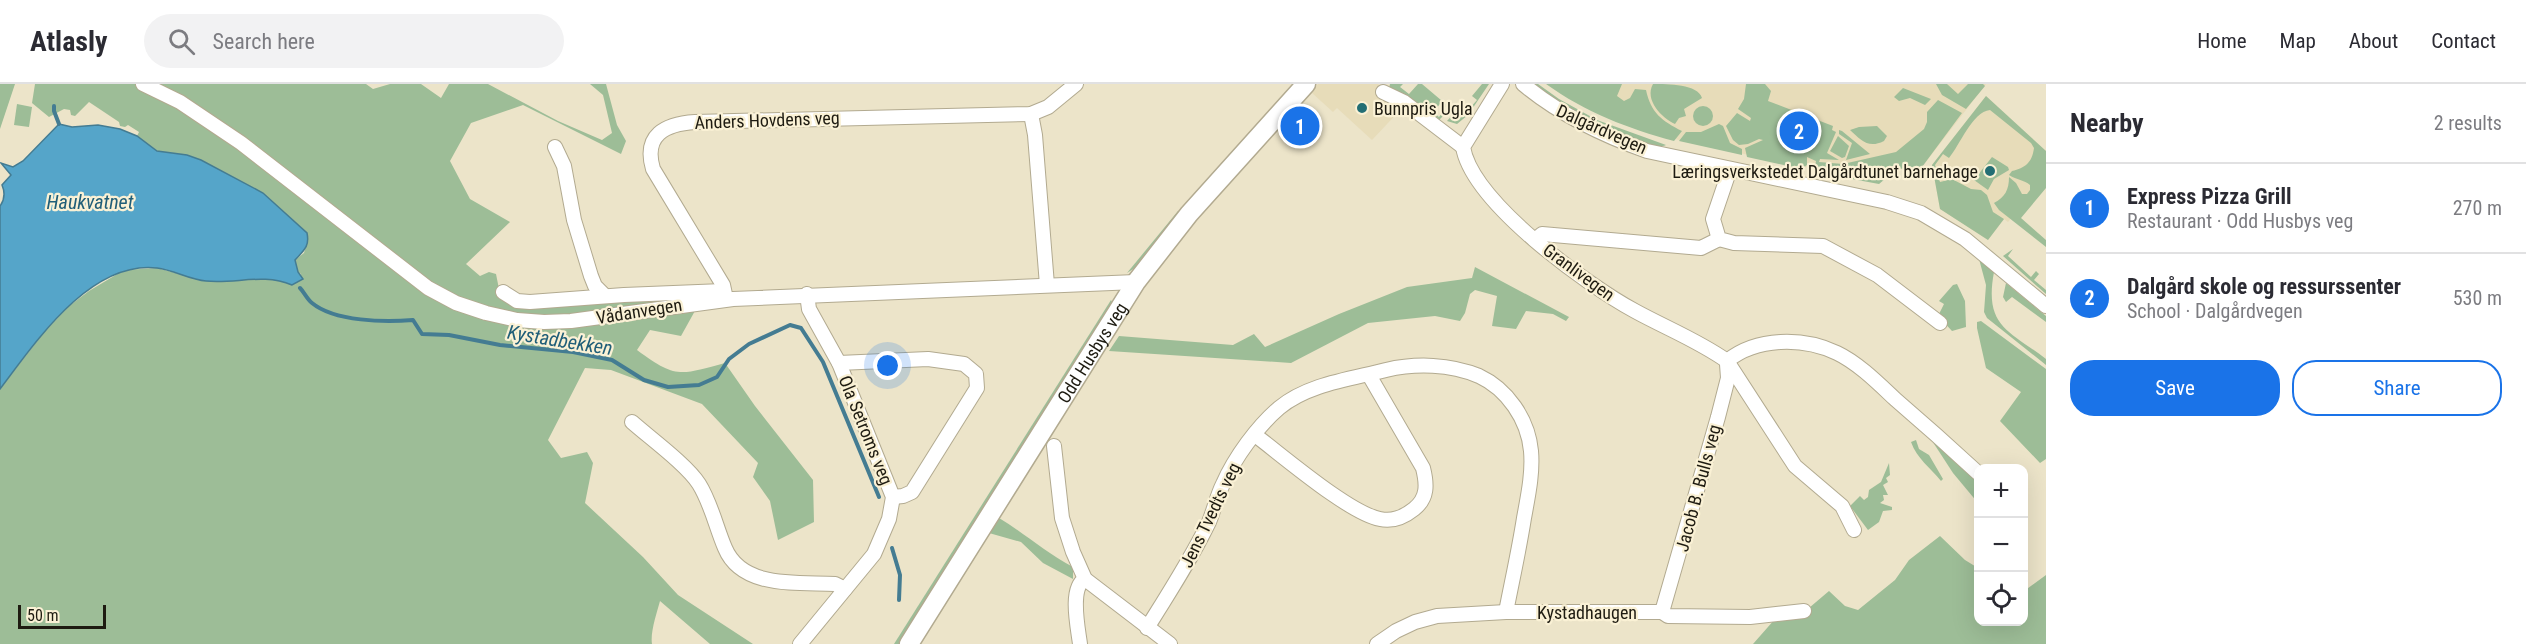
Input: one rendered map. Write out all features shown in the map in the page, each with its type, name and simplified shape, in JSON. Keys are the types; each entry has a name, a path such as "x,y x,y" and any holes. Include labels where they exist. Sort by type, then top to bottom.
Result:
{"street":[{"name":"Vådanvegen","path":"143,84 212,122 428,288 456,303 517,321 544,322 571,321 725,295"},
{"name":"Anders Hovdens veg","path":"725,295 723,285 653,169 650,146 659,134 669,127 695,122 1031,114 1048,107 1076,84"},
{"name":"Odd Husbys veg","path":"909,644 1136,282 1189,214 1306,84"},
{"path":"1383,92 1404,102 1463,147 1502,84"},
{"name":"Dalgårdvegen","path":"1523,84 1546,103 1578,122 1617,140 1658,153 1887,202 1921,213 1965,239 2046,306"},
{"path":"1031,114 1035,135 1047,285"},
{"name":"Vådanvegen","path":"555,147 564,166 574,220 591,276 595,286 605,296"},
{"name":"Granlivegen","path":"1463,147 1470,168 1484,189 1535,240 1569,268 1633,310 1711,349 1727,362 1796,466 1842,506 1854,530"},
{"path":"1719,239 1713,219 1730,169"},
{"path":"1535,240 1542,234 1701,248 1719,239 1734,243 1823,246 1877,275 1940,323"},
{"name":"Vådanvegen","path":"503,292 517,301 530,302 605,296 807,294 1136,282"},
{"name":"Ola Setroms veg","path":"800,644 874,554 889,519 893,497 839,363 809,309 807,294"},
{"path":"1727,362 1738,353 1778,342 1812,344 1838,354 1872,378 1974,469"},
{"name":"Ola Setroms veg","path":"839,363 928,360 964,364 976,374 977,388 912,492 893,497"},
{"name":"Jacob B. Bulls veg","path":"1662,612 1718,417 1728,378 1727,362"},
{"name":"Jens Tvedts veg","path":"1147,628 1182,572 1209,520 1223,482 1267,419 1309,390 1400,367 1463,369 1485,379 1511,399 1522,421 1531,450 1531,479 1506,612"},
{"path":"1255,435 1359,512 1380,519 1402,517 1420,505 1425,497 1426,479 1411,444 1369,375"},
{"path":"632,422 698,483 726,550 732,561 742,570 764,579 835,584 844,589"},
{"path":"1054,446 1062,518 1085,579 1170,644"},
{"path":"1080,644 1076,592 1080,582 1085,579"},
{"name":"Kystadhaugen","path":"1377,644 1415,622 1437,616 1506,612 1662,612 1668,616 1750,617 1804,611"}],"shaded area":[{"path":"1318,84 1378,84 1403,107 1372,140 1337,108 1333,112 1311,92"},
{"path":"1551,84 1986,84 1922,167 1897,169 1879,183 1670,138"},
{"name":"Læringsverkstedet Dalgårdtunet barnehage","path":"1986,96 2046,151 2046,177 2008,222 2004,219 1988,240 1940,209 1932,165"}],"green space":[{"path":"0,84 15,84 0,129"},
{"path":"35,84 366,84 373,89 390,84 421,84 441,98 449,84 488,84 558,121 602,140 612,133 603,95 590,84 606,84 617,125 626,141 621,154 523,105 471,123 450,161 470,199 510,222 466,264 480,276 489,272 496,274 499,289 522,306 699,295 696,309 681,336 650,330 637,350 661,366 679,372 725,363 755,406 813,480 814,522 778,540 770,501 753,477 758,463 702,404 611,370 585,368 548,440 561,458 587,452 593,463 585,503 643,557 678,595 753,644 710,644 660,601 653,628 652,644 0,644 0,389 45,331 69,306 124,270 157,268 206,281 251,278 279,280 292,285 301,274 298,272 295,260 304,253 308,239 303,229 263,193 201,160 187,155 157,151 137,136 139,132 128,125 120,126 119,122 89,102 75,116 71,115 70,110 64,109 49,117 32,103"},
{"path":"1390,84 1403,84 1400,87 1409,94 1418,84 1422,84 1449,109 1440,104 1433,112 1439,117 1444,111 1446,113 1439,120 1389,88"},
{"path":"1482,84 1489,84 1468,115 1457,124 1447,121 1455,112 1463,116 1477,100 1472,96"},
{"path":"1529,84 1538,84 1559,99 1597,120 1666,145 1654,146 1618,135"},
{"path":"1546,84 1622,84 1617,96 1624,101 1630,98 1635,89 1646,90 1651,105 1658,115 1682,131 1674,141 1640,131 1576,103"},
{"path":"1653,84 1689,87 1699,93 1702,98 1684,109 1686,116 1679,118 1675,124 1656,108 1651,96"},
{"path":"1746,84 1765,84 1771,91 1768,101 1833,126 1832,130 1836,132 1827,153 1839,160 1820,159 1819,162 1843,164 1896,152 1924,129 1927,112 1938,100 1962,113 1922,167 1897,169 1879,184 1814,172 1816,161 1807,157 1807,165 1802,169 1747,157 1745,148 1763,140 1739,145 1733,140 1726,126 1737,113 1750,121 1751,118 1738,109 1744,99"},
{"path":"1936,84 1947,84 1958,94 1968,84 1985,86 1966,109 1942,95"},
{"path":"1903,88 1931,99 1925,105 1910,98 1899,101 1894,97"},
{"path":"1986,96 2046,151 2046,188 2021,218 2046,240 2046,247 1999,210 1994,203 2006,193 2009,177 2016,183 2022,194 2027,194 2030,190 2028,183 2009,175 2012,171 2027,164 2032,158 2034,148 2031,143 1990,110 1984,112 1972,123 1949,158 1943,154 1935,165 1940,182 1952,179 1971,189 1981,190 1987,195 1993,212 2004,219 1988,240 1940,209 1932,165"},
{"path":"17,104 32,107 29,127 14,125"},
{"path":"1703,106 1710,109 1713,116 1710,123 1703,126 1696,123 1693,116 1696,109"},
{"path":"1719,124 1723,126 1730,143 1742,149 1742,155 1679,141 1686,132 1701,132"},
{"path":"1877,126 1887,136 1884,141 1873,144 1865,142 1850,130 1859,127"},
{"path":"1839,130 1870,154 1846,160 1852,143 1839,134"},
{"path":"1838,136 1849,146 1845,157 1842,158 1830,151"},
{"path":"1992,157 2009,170 1994,179 1988,190 1974,180"},
{"path":"1178,211 1178,215 1138,266 1127,273"},
{"path":"2013,249 2008,256 2031,277 2036,271 2039,274 2034,280 2046,290 2046,294 2003,256"},
{"path":"1979,259 1994,272 1992,290 1996,316 2010,333 2046,359 2046,365 1987,318 1984,312 1986,285"},
{"path":"1475,267 1569,317 1566,321 1553,314 1526,311 1516,329 1492,326 1497,296 1475,290 1470,294 1465,313 1460,321 1435,316 1368,323 1291,363 1109,351 1119,336 1233,345 1254,334 1265,347 1407,287 1472,278"},
{"path":"2006,283 2046,316 2046,322 2012,297 2006,302 2003,297"},
{"path":"1957,284 1965,301 1966,327 1952,331 1938,316 1944,304 1939,301 1953,285"},
{"path":"1111,300 1113,304 901,644 894,644"},
{"path":"1981,321 2046,369 2046,459 2040,463 2000,421 2021,392 1986,368 1977,328 1977,322"},
{"path":"1927,433 1974,474 1974,498 1953,473"},
{"path":"1916,440 1919,449 1929,455 1943,479 1941,481 1917,453 1911,442"},
{"path":"1889,463 1890,475 1886,478 1888,482 1883,485 1888,495 1883,495 1884,500 1880,503 1892,507 1892,510 1883,511 1879,522 1868,530 1850,506 1860,496 1864,500 1868,497 1869,490 1881,482"},
{"path":"999,518 1073,567 1073,579 1043,563 1021,542 989,533"},
{"path":"1940,536 1974,566 1974,626 2028,626 2028,588 2046,575 2046,644 1753,644 1775,619 1796,619 1829,591 1845,606 1858,610 1895,580 1909,560"}],"water":[{"name":"Haukvatnet","path":"59,124 72,127 98,125 120,129 137,136 157,151 187,155 201,160 263,193 307,233 307,245 295,260 298,272 303,279 292,285 260,279 217,282 194,279 157,268 132,269 109,277 66,308 47,328 0,389 0,206 4,196 2,185 11,175 1,163 13,167 23,161"}],"waterway":[{"path":"54,106 59,124"},
{"name":"Kystadbekken","path":"300,288 312,303 334,314 375,321 413,320 422,334 449,335 500,345 573,352 612,360 644,380 668,387 699,385 717,377 729,359 749,344 790,325 801,328 823,362 879,497"},
{"name":"Kystadbekken","path":"892,548 900,575 899,600"}],"place":[{"name":"Bunnpris Ugla","path":"1362,108"},
{"name":"Express Pizza Grill","path":"1300,126"},
{"name":"Dalgård skole og ressurssenter","path":"1799,131"},
{"name":"Læringsverkstedet Dalgårdtunet barnehage","path":"1990,171"}]}
